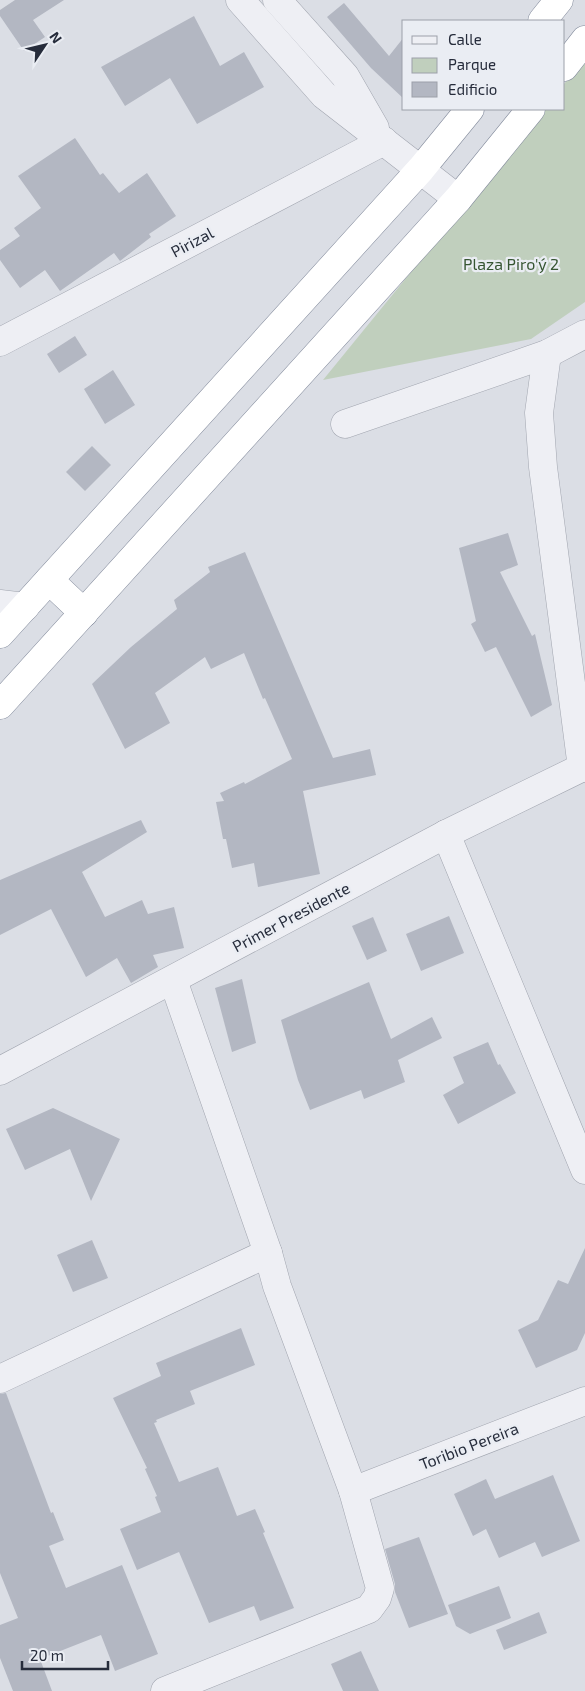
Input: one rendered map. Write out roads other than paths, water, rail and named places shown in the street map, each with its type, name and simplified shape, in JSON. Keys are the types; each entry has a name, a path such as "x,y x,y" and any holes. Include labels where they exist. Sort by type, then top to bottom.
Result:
{"highway":[{"path":"543,20 559,0"},
{"path":"565,66 585,40"},
{"path":"0,634 12,605 49,580 421,169 469,110"},
{"path":"0,705 458,199 529,110"},
{"path":"49,580 84,613"}],"street":[{"path":"240,0 324,95 458,199"},
{"path":"277,0 345,76 382,139"},
{"name":"Pirizal","path":"0,342 382,139"},
{"path":"345,424 547,354 585,334"},
{"path":"547,354 539,413 543,467 584,767"},
{"name":"Primer Presidente","path":"0,1071 446,834 584,767"},
{"path":"446,834 585,1170"},
{"path":"165,1691 368,1609 377,1598 380,1588 352,1491 277,1286 268,1253 172,980"},
{"path":"0,1379 268,1253"},
{"name":"Toribio Pereira","path":"352,1491 585,1402"}],"park label":[{"name":"Plaza Piro'ý 2","path":"511,264"}]}
